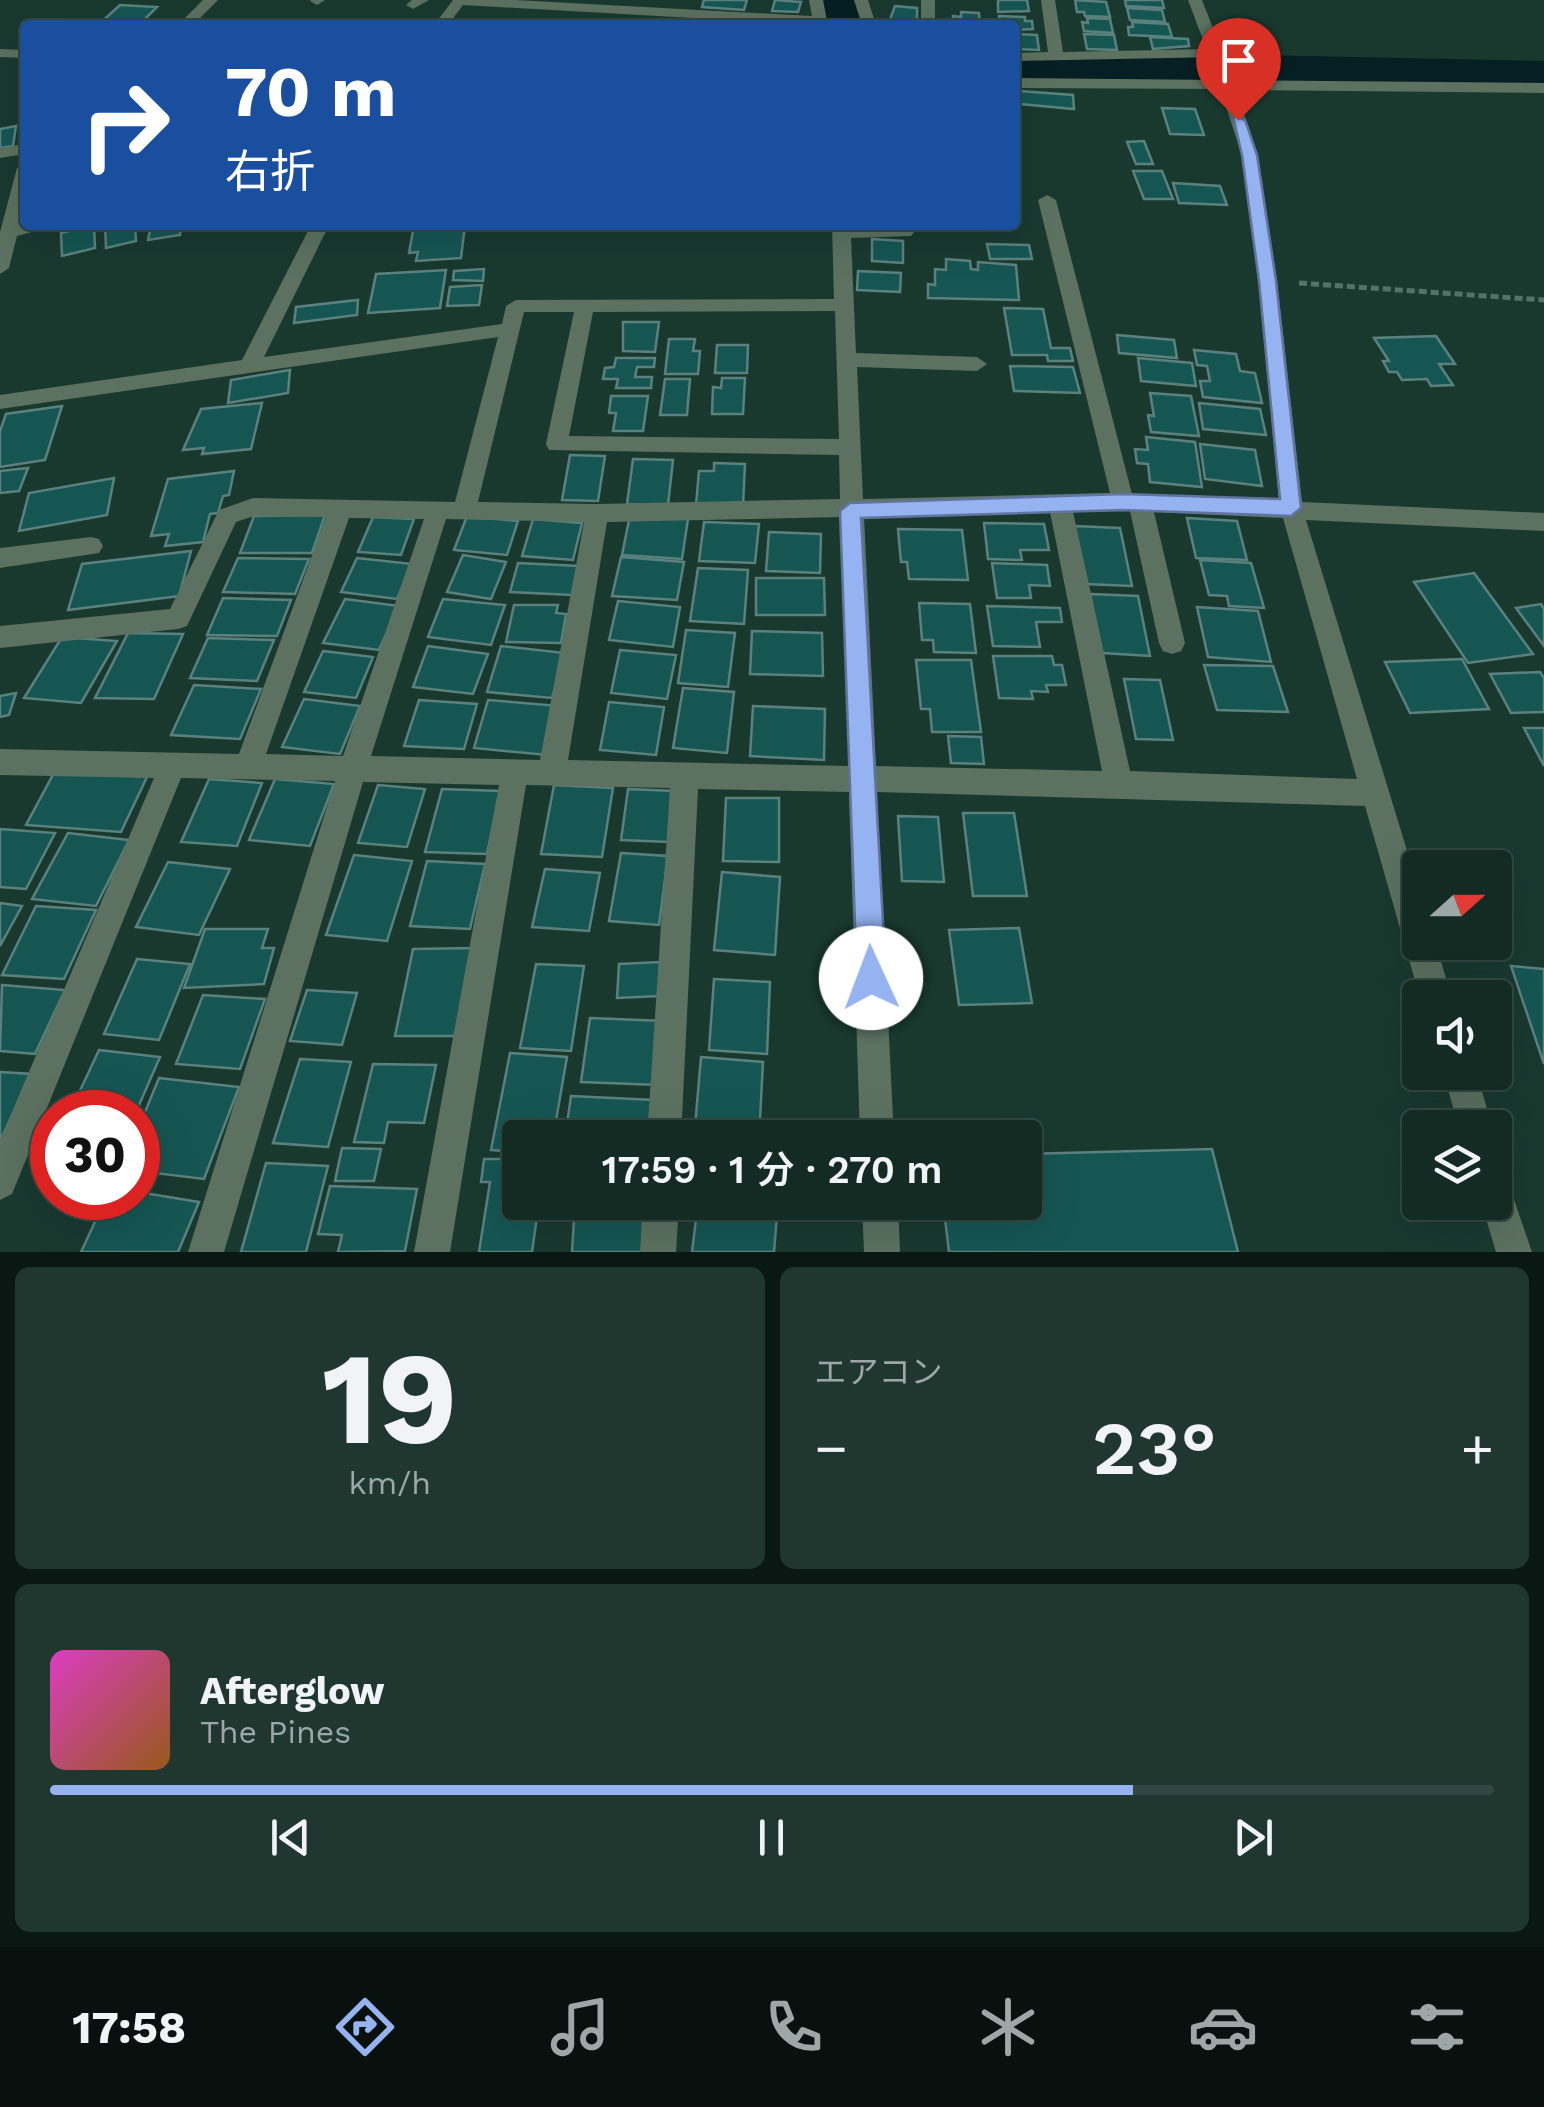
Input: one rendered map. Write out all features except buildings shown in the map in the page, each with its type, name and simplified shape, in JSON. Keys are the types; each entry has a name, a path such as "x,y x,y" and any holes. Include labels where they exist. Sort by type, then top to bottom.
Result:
{"street":[{"path":"190,20 211,0"},
{"path":"459,0 676,6 810,20"},
{"path":"1048,0 1056,57"},
{"path":"1195,0 1209,37 1230,72 1250,155 1268,281 1291,508 1431,980"},
{"path":"1020,57 1544,88"},
{"path":"1020,83 1230,72"},
{"path":"0,268 20,185"},
{"path":"1046,200 1172,643"},
{"path":"250,365 318,230"},
{"path":"841,230 877,1120"},
{"path":"862,230 905,232"},
{"path":"206,1252 353,768 451,510 516,306 842,305"},
{"path":"585,306 557,444 848,447"},
{"path":"0,402 510,329"},
{"path":"844,360 977,364"},
{"path":"0,638 178,619 227,516 253,507 596,513 850,511 1132,502 1544,522"},
{"path":"1060,504 1119,784"},
{"path":"248,766 341,508"},
{"path":"552,772 596,513"},
{"path":"0,558 91,546"},
{"path":"0,762 864,778 1374,793"},
{"path":"0,1182 173,765"},
{"path":"432,1252 515,772"},
{"path":"665,1120 685,775"},
{"path":"658,1252 659,1220"},
{"path":"881,1220 882,1252"},
{"path":"1504,1220 1514,1252"}],"path":[{"path":"1268,281 1544,300"}],"waterway":[{"path":"842,0 847,20"},
{"path":"1020,71 1217,68 1544,75"}],"route":[{"path":"871,978 850,511 1123,502 1291,508 1268,281 1250,155 1238,120"}]}
